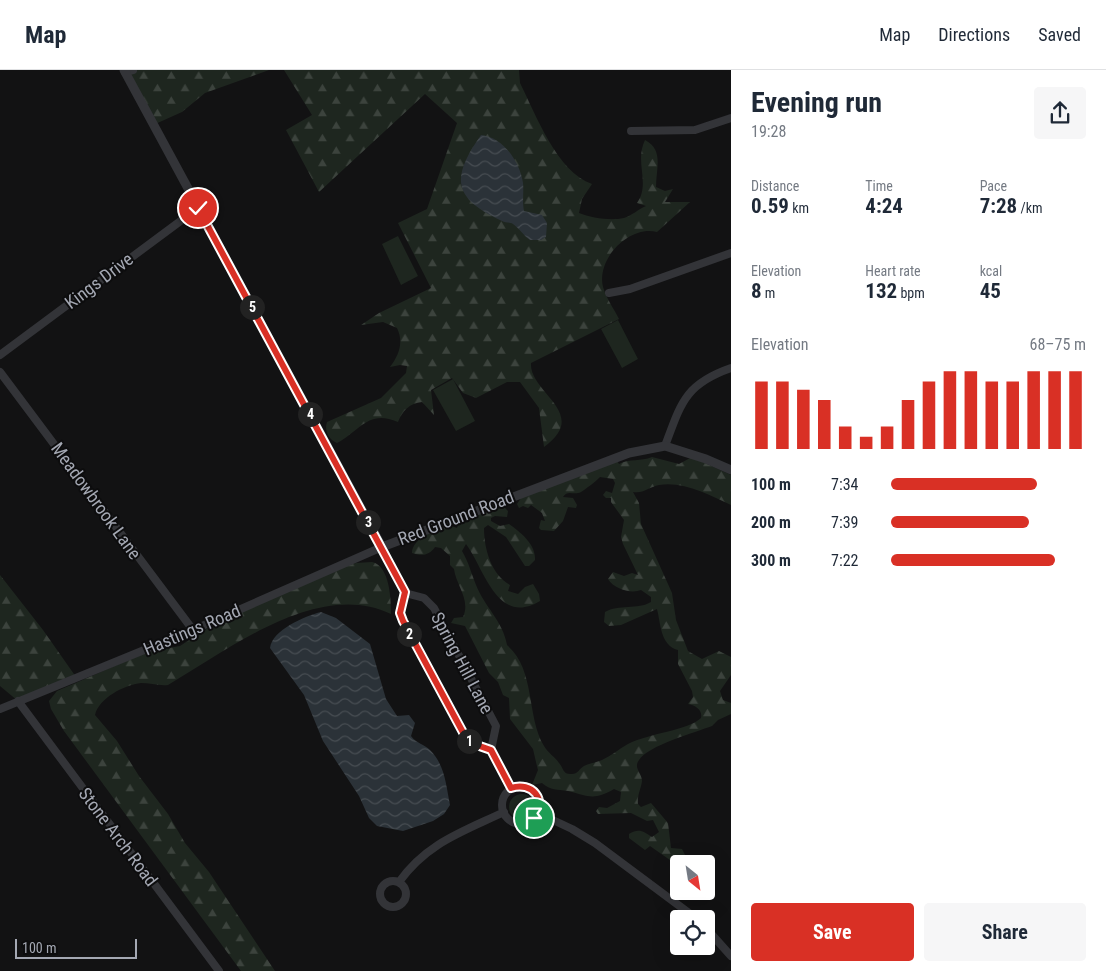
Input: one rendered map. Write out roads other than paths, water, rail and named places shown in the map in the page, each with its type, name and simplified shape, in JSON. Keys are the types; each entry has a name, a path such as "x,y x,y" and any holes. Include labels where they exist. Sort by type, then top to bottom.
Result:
{"street":[{"name":"Red Ground Road","path":"128,71 198,208 382,547 606,460 629,453 664,446 706,459 731,470"},
{"path":"630,131 694,130 731,118"},
{"name":"Kings Drive","path":"0,355 198,208"},
{"path":"609,293 630,289 731,253"},
{"path":"664,446 687,396 702,380 731,368"},
{"name":"Meadowbrook Lane","path":"0,372 192,630"},
{"path":"382,547 405,592"},
{"name":"Hastings Road","path":"0,709 192,630 382,547"},
{"name":"Spring Hill Lane","path":"405,592 424,598 434,608 496,726 491,750 471,743 452,715 403,621 400,613 405,592"},
{"name":"Stone Arch Road","path":"18,701 219,971"},
{"path":"491,750 511,788"},
{"path":"523,786 534,791 540,802 538,813 534,818 524,823 512,821 504,812 503,802 511,788 523,786"},
{"path":"399,882 421,856 433,847 504,812"},
{"path":"538,813 572,829 595,843 686,910"},
{"path":"715,938 731,956"}],"water":[{"path":"481,135 496,140 514,159 523,183 524,211 542,215 547,223 546,237 541,240 530,240 513,224 503,222 486,212 473,204 465,195 461,175 471,150"},
{"path":"321,612 336,618 370,644 386,699 397,716 409,715 415,723 411,736 430,750 439,762 450,805 444,814 433,821 403,831 377,826 369,818 359,796 323,741 304,695 270,648 272,641 277,635 290,625 298,620"}]}
